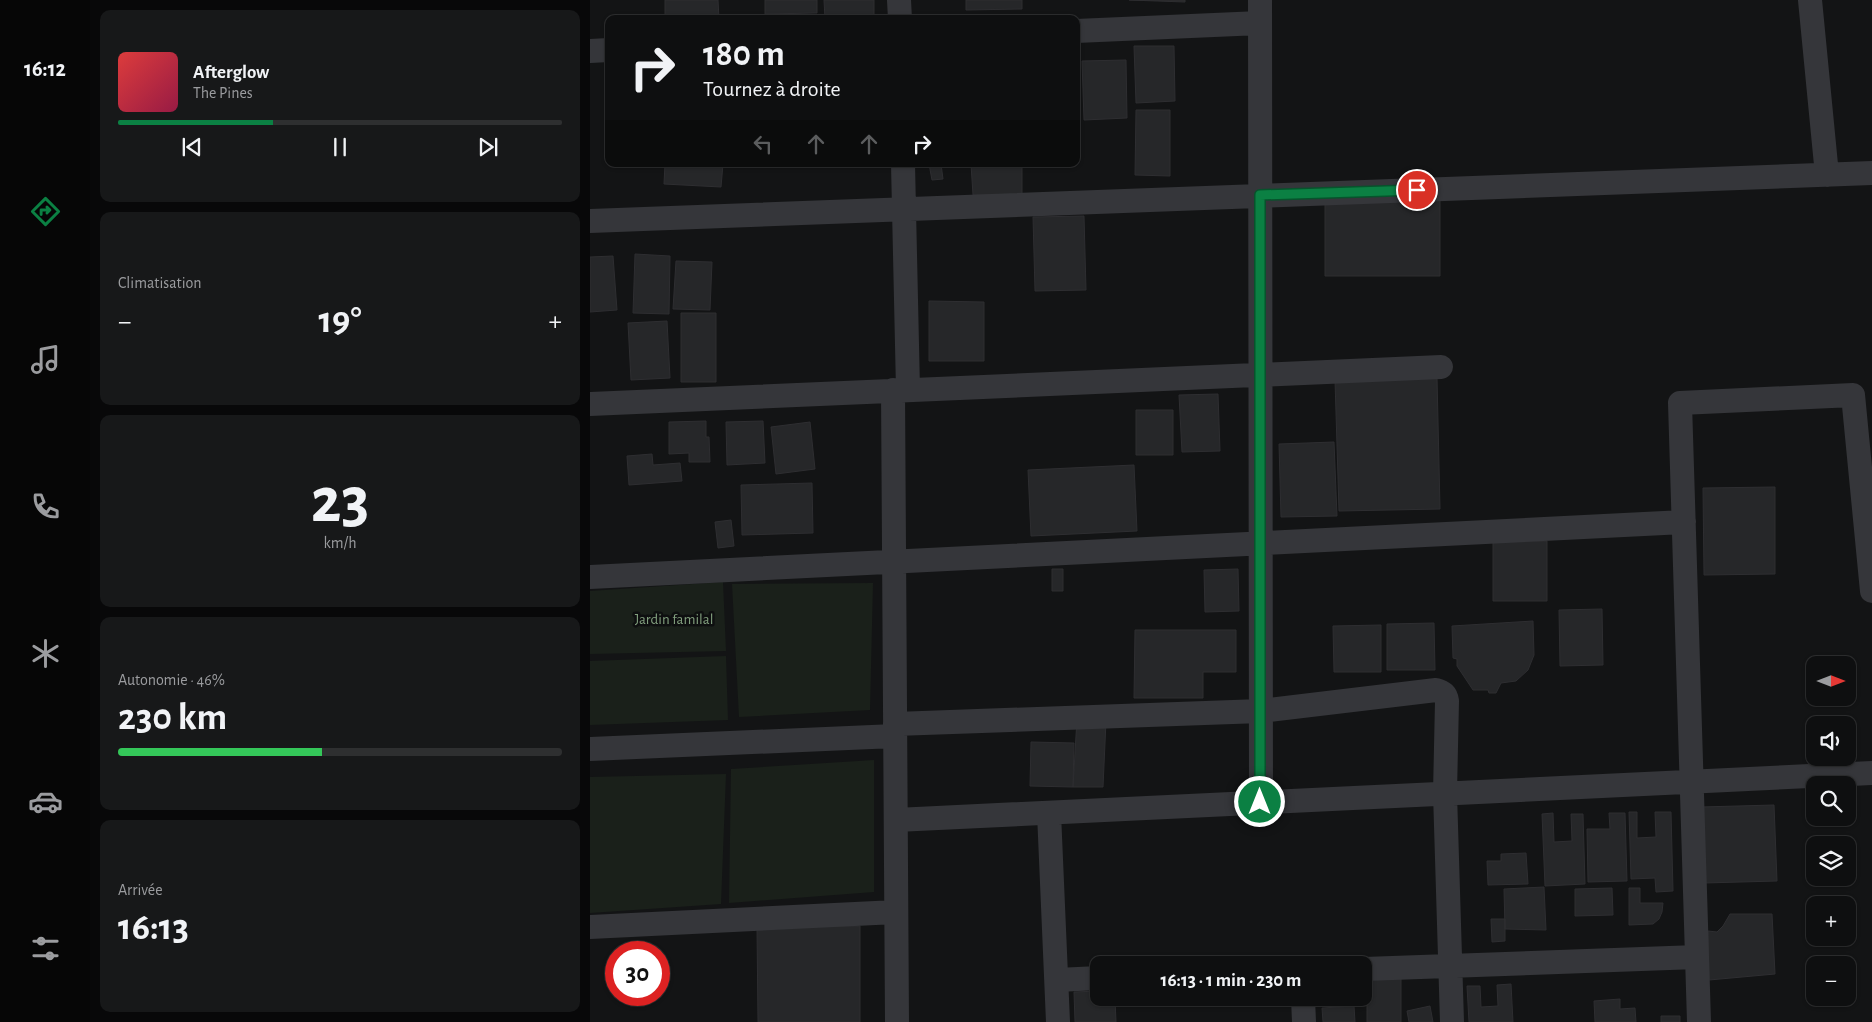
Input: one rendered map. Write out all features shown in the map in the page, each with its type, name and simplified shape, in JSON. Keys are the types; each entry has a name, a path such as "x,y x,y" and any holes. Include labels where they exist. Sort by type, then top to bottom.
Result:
{"street":[{"path":"899,0 900,15"},
{"path":"1810,0 1827,175"},
{"path":"1080,31 1260,12 1260,802"},
{"path":"590,51 605,50"},
{"path":"897,1022 894,561 900,390 904,209 903,167"},
{"path":"590,221 1872,173"},
{"path":"590,404 1441,367"},
{"path":"1699,1022 1680,403 1853,395 1872,591"},
{"path":"590,576 1684,522"},
{"path":"590,749 895,730 1260,712 1436,690 1442,692 1446,696 1447,701 1445,793 1452,1022"},
{"path":"896,820 1872,773"},
{"path":"1049,813 1058,1022"},
{"path":"590,927 896,912"},
{"path":"1372,969 1697,957"},
{"path":"1056,980 1090,978"},
{"path":"1303,1006 1304,1022"}],"green space":[{"name":"Jardin familal","path":"723,582 726,651 590,654 590,591"},
{"path":"873,583 870,710 739,717 732,584"},
{"path":"726,656 728,720 590,725 590,661"},
{"path":"874,760 874,892 729,903 731,769"},
{"path":"726,774 721,904 590,913 590,777"}],"building":[{"path":"665,0 718,0 719,15 665,15"},
{"path":"765,0 817,0 817,13 765,14"},
{"path":"824,0 874,0 874,15 825,15"},
{"path":"966,0 1022,0 1022,9 966,10"},
{"path":"1129,0 1185,0 1185,2"},
{"path":"1134,46 1174,46 1175,101 1136,103"},
{"path":"1126,60 1127,118 1084,120 1082,61"},
{"path":"1136,110 1170,110 1170,176 1135,175"},
{"path":"665,167 723,167 721,187 664,184"},
{"path":"930,167 941,167 943,179 932,180"},
{"path":"971,167 1022,167 1022,194 973,195"},
{"path":"1325,199 1440,199 1440,276 1325,276"},
{"path":"1084,216 1086,290 1035,291 1033,217"},
{"path":"635,254 670,256 669,314 633,313"},
{"path":"613,256 617,310 590,312 590,257"},
{"path":"676,261 712,262 710,310 673,309"},
{"path":"929,301 984,302 984,361 929,361"},
{"path":"681,313 716,313 716,382 681,382"},
{"path":"667,321 670,378 631,380 628,323"},
{"path":"1437,378 1440,509 1339,511 1335,380"},
{"path":"1218,394 1220,451 1182,452 1179,395"},
{"path":"1136,410 1173,410 1173,455 1136,455"},
{"path":"706,421 706,437 709,437 710,462 689,462 689,453 669,454 669,422"},
{"path":"763,421 765,463 727,465 726,422"},
{"path":"810,422 815,469 776,474 771,427"},
{"path":"1334,442 1337,516 1281,517 1279,444"},
{"path":"652,454 653,465 680,463 682,481 629,485 627,456"},
{"path":"1134,465 1137,531 1031,536 1028,470"},
{"path":"812,483 813,533 742,535 741,485"},
{"path":"1775,487 1775,574 1704,575 1703,488"},
{"path":"731,520 734,546 718,548 715,522"},
{"path":"1493,541 1547,541 1547,601 1493,601"},
{"path":"1052,569 1063,569 1063,591 1052,591"},
{"path":"1238,569 1239,611 1205,612 1204,570"},
{"path":"1602,609 1603,665 1560,666 1559,610"},
{"path":"1533,621 1534,655 1528,670 1516,681 1501,683 1496,693 1489,693 1488,690 1473,690 1457,666 1457,659 1453,658 1452,626"},
{"path":"1434,623 1435,670 1387,670 1387,624"},
{"path":"1381,625 1381,672 1334,672 1333,626"},
{"path":"1135,630 1236,630 1236,672 1203,672 1203,698 1134,698"},
{"path":"1077,719 1106,721 1103,787 1073,787"},
{"path":"1031,742 1074,743 1073,787 1030,786"},
{"path":"1774,805 1777,881 1704,883 1701,807"},
{"path":"1629,812 1637,812 1637,838 1656,837 1655,812 1671,812 1673,891 1656,892 1655,878 1631,879"},
{"path":"1553,813 1554,842 1572,841 1571,814 1583,814 1585,884 1545,886 1542,814"},
{"path":"1609,813 1625,813 1627,881 1588,882 1587,829 1610,829"},
{"path":"1526,853 1528,884 1488,885 1487,861 1501,861 1501,854"},
{"path":"1544,887 1546,930 1505,929 1504,889"},
{"path":"1612,888 1613,915 1575,916 1575,889"},
{"path":"1629,888 1640,888 1640,903 1663,903 1659,919 1653,924 1629,925"},
{"path":"1730,914 1772,914 1775,974 1709,980 1708,931 1717,932"},
{"path":"1491,919 1505,919 1505,941 1492,942"},
{"path":"860,926 860,1022 758,1022 757,927"},
{"path":"1372,977 1401,977 1401,1022 1367,1022 1367,1006 1372,1006"},
{"path":"1511,984 1513,1022 1469,1022 1467,986 1480,986 1481,1007 1498,1006 1497,985"},
{"path":"1090,991 1090,1006 1115,1006 1116,1022 1075,1022 1074,992"},
{"path":"1620,999 1620,1009 1635,1008 1636,1022 1595,1022 1594,1001"},
{"path":"1354,1006 1355,1022 1323,1022 1322,1008"},
{"path":"1430,1006 1433,1022 1409,1022 1407,1011"},
{"path":"1661,1016 1680,1016 1680,1022 1661,1022"}],"route":[{"path":"1260,802 1260,195 1417,190"}]}
